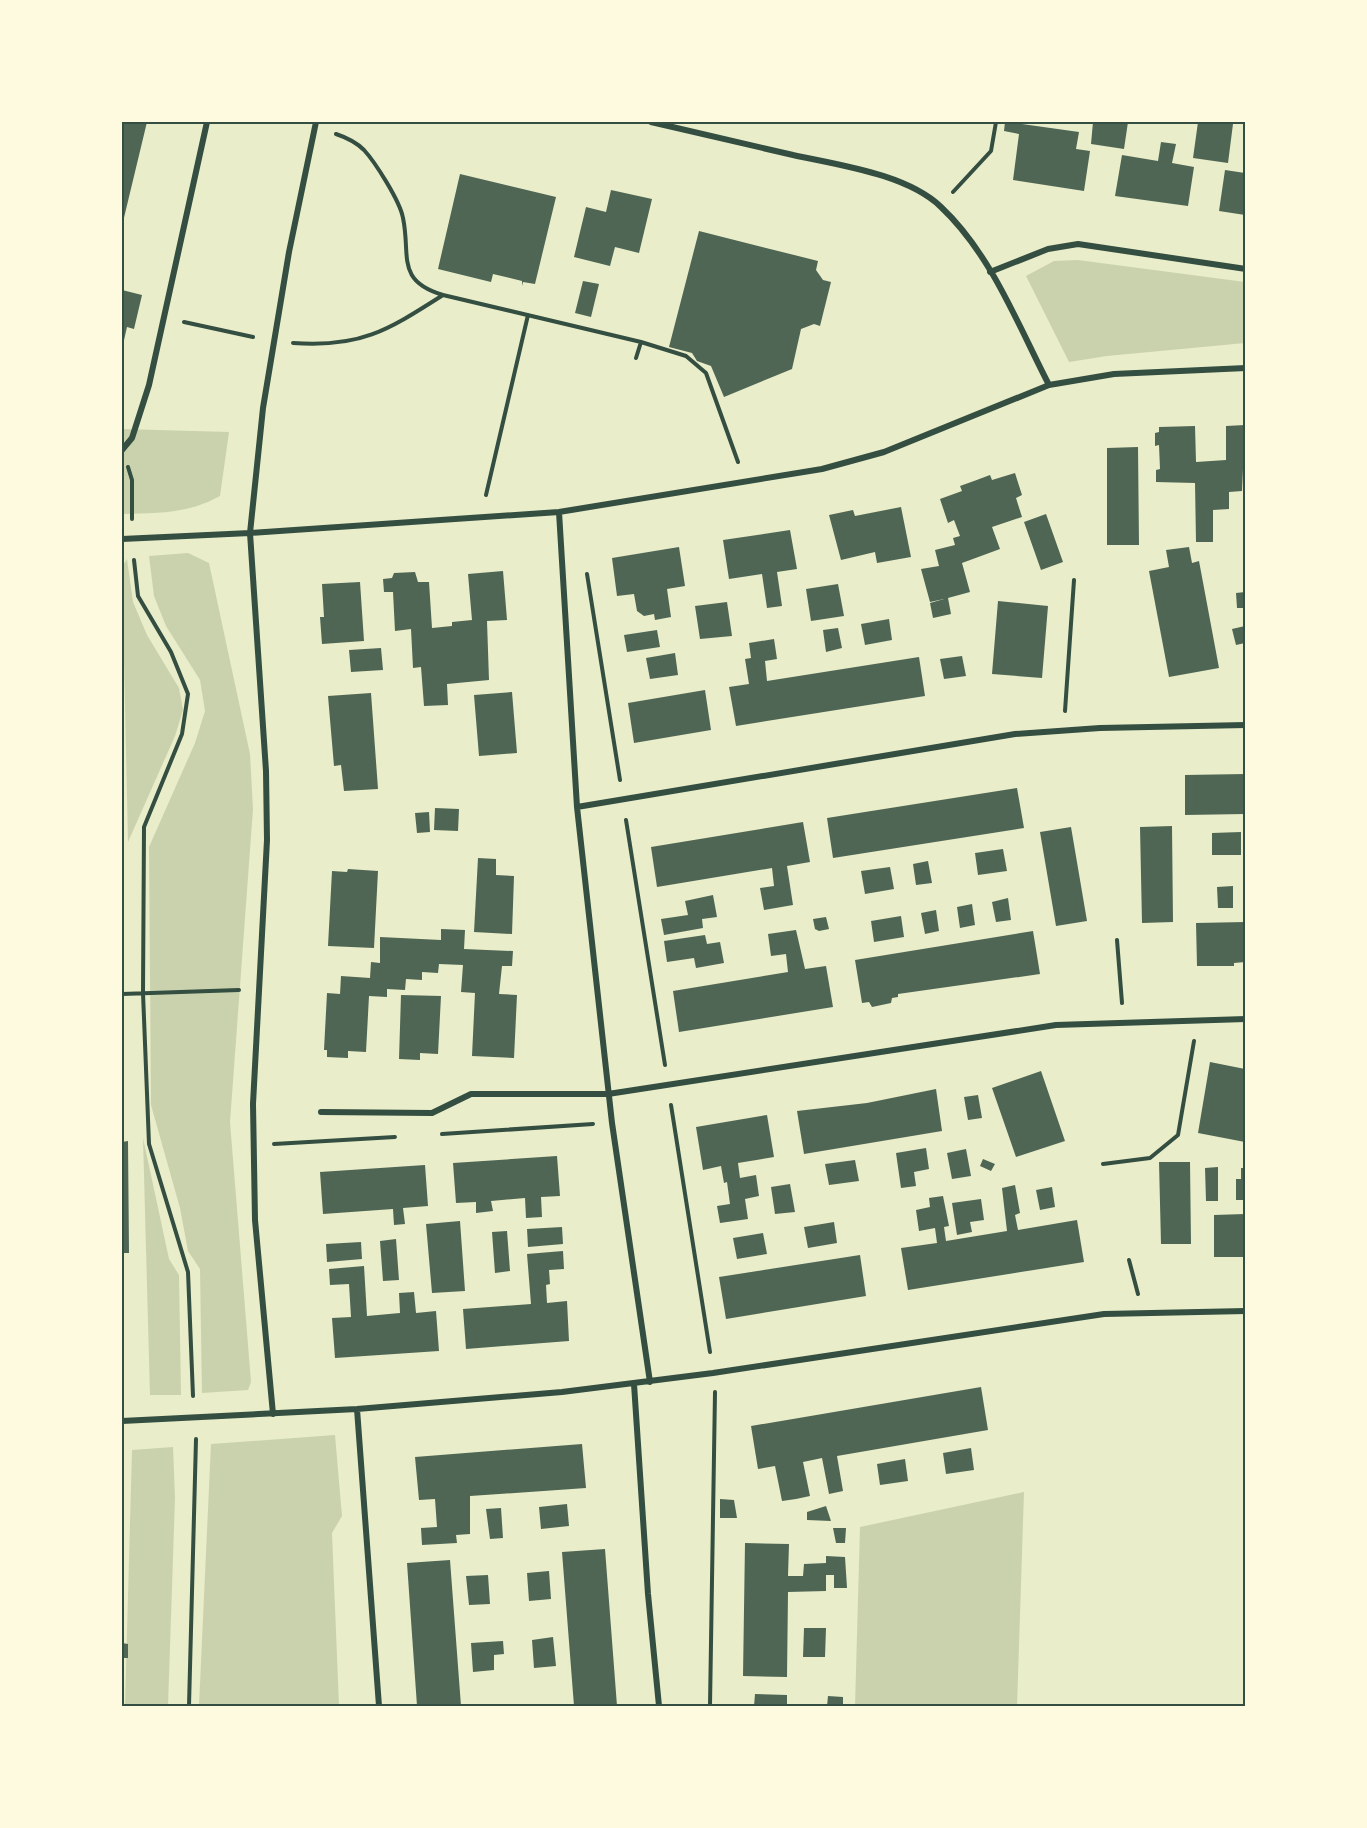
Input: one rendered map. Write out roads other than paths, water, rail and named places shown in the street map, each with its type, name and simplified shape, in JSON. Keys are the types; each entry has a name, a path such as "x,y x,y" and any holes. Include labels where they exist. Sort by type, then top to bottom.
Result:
{"street":[{"path":"122,450 132,438 142,406 207,122"},
{"path":"651,122 881,175 919,192 940,205 967,235 990,272 1048,385"},
{"path":"273,1414 255,1220 253,1104 267,840 266,771 250,533 263,408 289,252 315,124"},
{"path":"990,272 1048,249 1078,244 1245,269"},
{"path":"122,539 250,533 559,512 822,469 884,452 1048,385 1114,374 1245,368"},
{"path":"559,512 577,807 608,1094 650,1382"},
{"path":"577,807 1003,736 1064,729 1245,725"},
{"path":"321,1112 432,1113 471,1094 608,1094 1056,1025 1123,1021 1245,1019"},
{"path":"122,1421 357,1409 634,1384 1062,1320 1143,1312 1245,1311"},
{"path":"634,1384 648,1593 659,1707"},
{"path":"357,1409 379,1707"}]}
